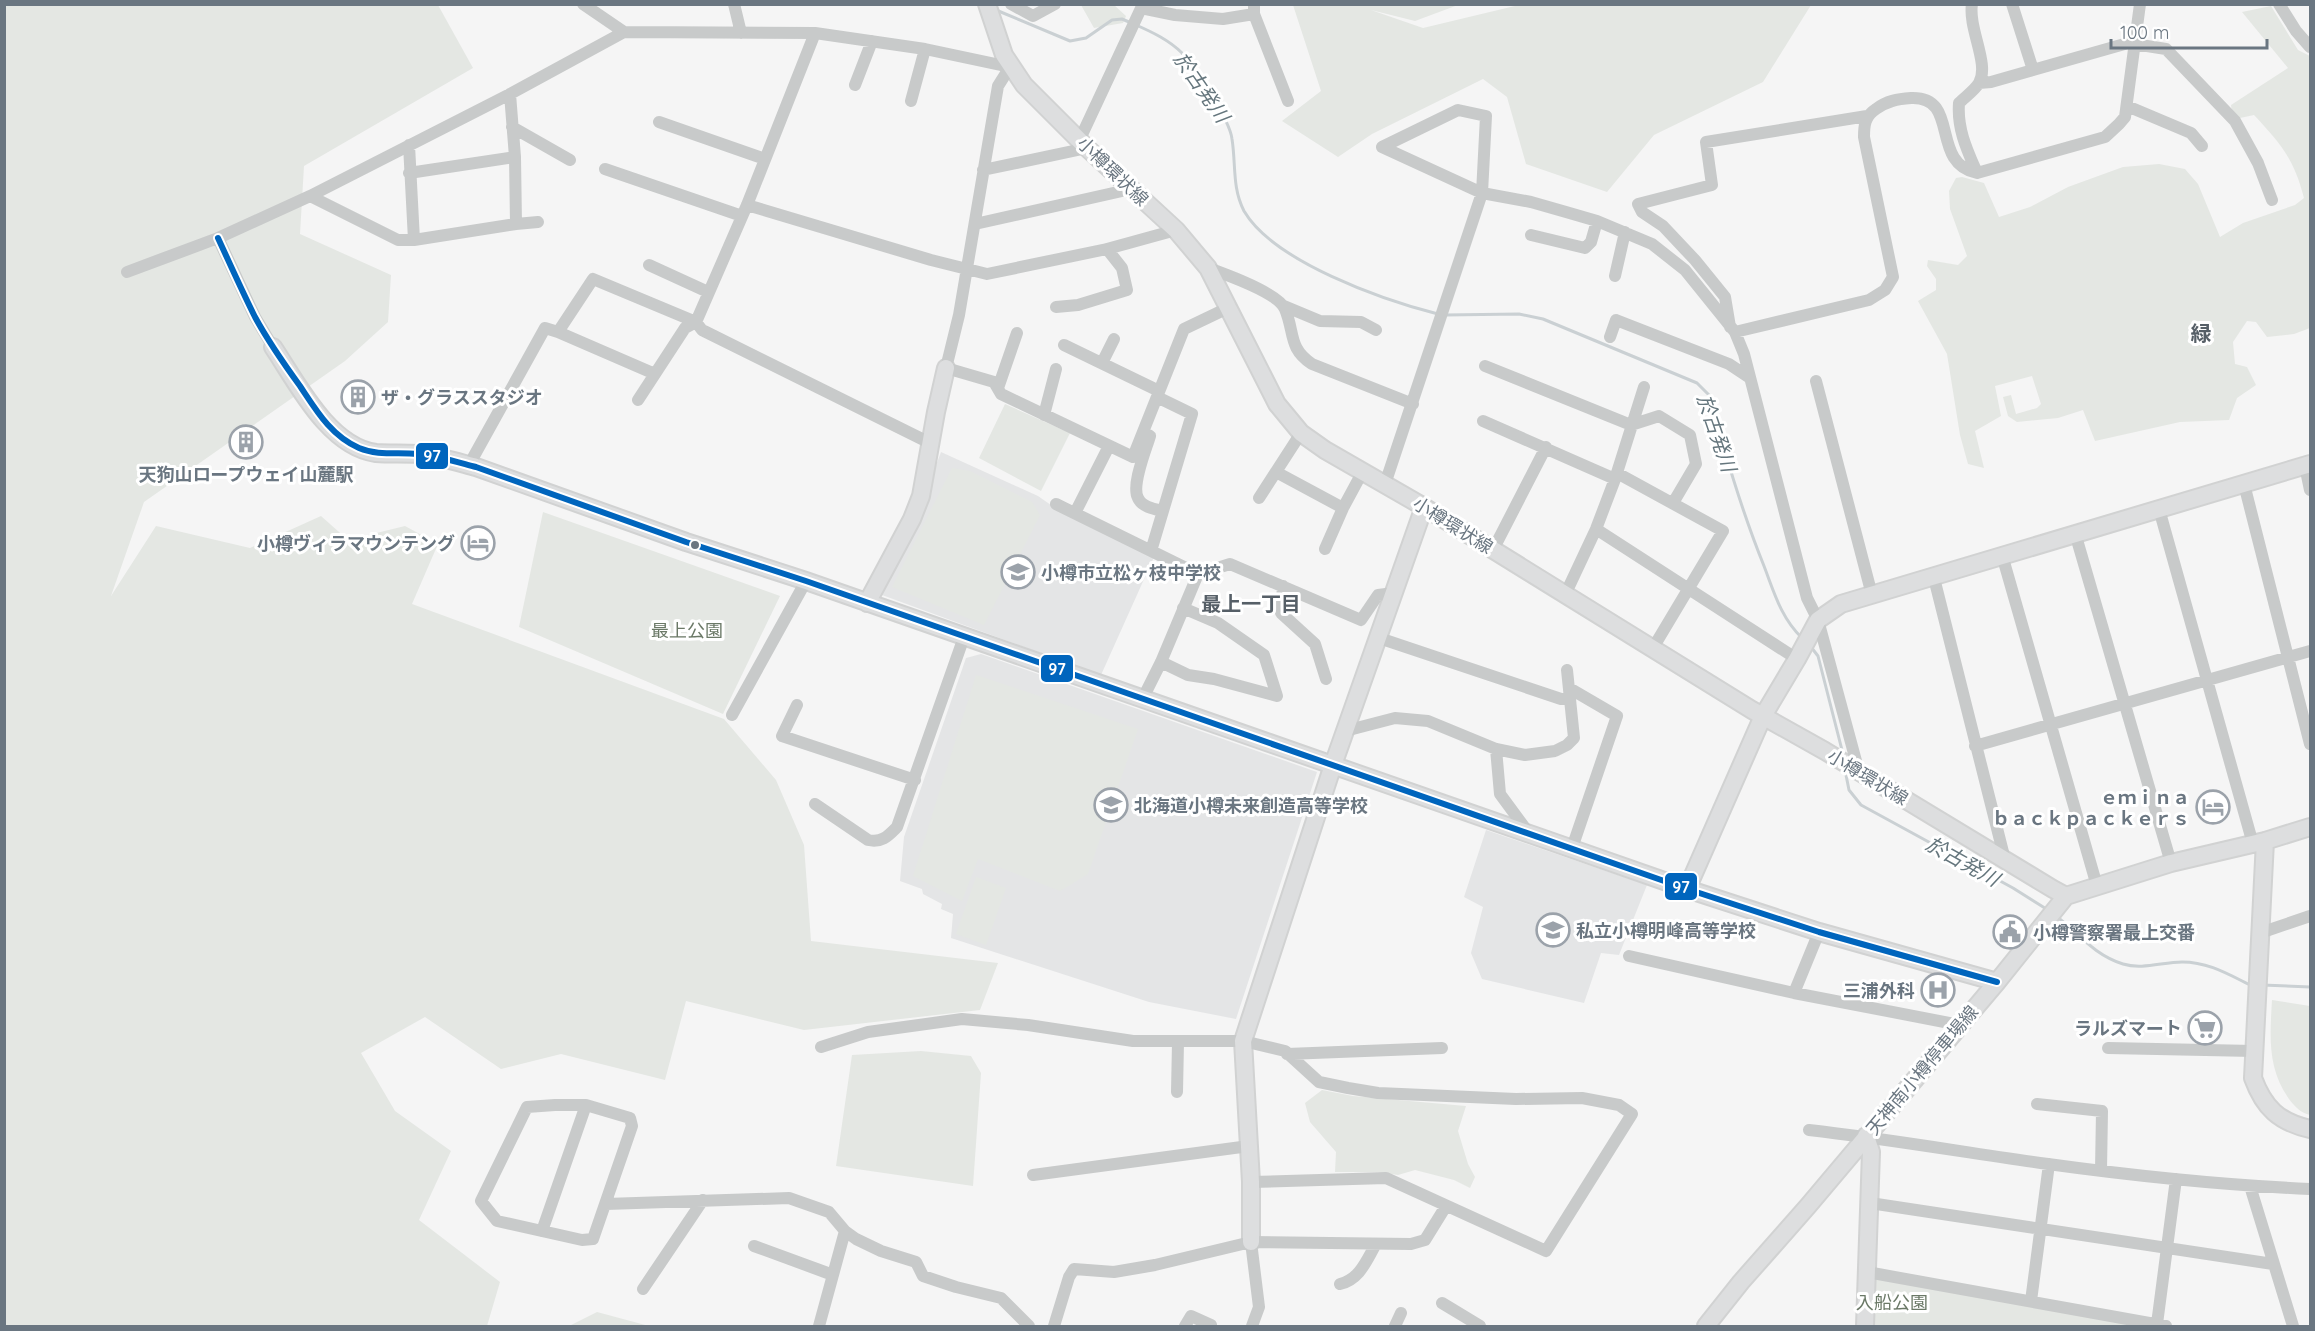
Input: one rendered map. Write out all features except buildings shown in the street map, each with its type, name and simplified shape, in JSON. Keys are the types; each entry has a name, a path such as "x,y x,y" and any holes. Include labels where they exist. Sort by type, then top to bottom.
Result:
{"street":[{"path":"583,4 624,32"},
{"path":"734,4 741,33"},
{"path":"1011,4 1033,16 1054,4"},
{"path":"1972,4 1970,17 1982,61 1979,83 1959,103 1958,119 1965,147 1977,173"},
{"path":"2012,4 2033,70"},
{"path":"1732,330 1725,297 1695,260 1663,226 1642,212 1638,204 1712,185 1706,142 1867,116 1888,101 1926,98 1935,104 1954,159 1967,171 1977,173 2105,137 2125,117 2140,4"},
{"path":"2279,4 2296,32 2310,47"},
{"path":"983,170 1083,144 1142,6 1174,15 1223,20 1254,9 1288,101"},
{"name":"小樽環状線","path":"990,11 1004,55 1024,85 1083,144 1176,230 1208,268 1230,307 1277,404 1301,433 1325,450 1424,507 1762,716 2005,860 2062,900"},
{"path":"128,272 218,238 310,196 510,94 624,32 814,33 925,49 1010,67 998,86 959,315 930,443 921,496 915,512 867,603"},
{"path":"638,400 685,328 696,322 744,211 814,33"},
{"path":"855,85 872,41"},
{"path":"1979,83 1991,82 2135,43 2166,49 2235,121 2258,164 2272,200"},
{"path":"911,101 925,49"},
{"path":"510,94 515,157 516,224"},
{"path":"2127,106 2192,133 2202,146"},
{"path":"1385,484 1482,193 1486,116 1458,110 1382,147 1482,193 1532,202 1597,221 1652,244 1684,270 1732,330 1744,354 1807,598 1855,770"},
{"path":"1732,330 1869,300 1885,290 1889,284 1893,277 1864,137 1867,116"},
{"path":"659,122 765,159"},
{"path":"512,127 570,160"},
{"path":"409,145 414,240"},
{"path":"409,173 515,157"},
{"path":"605,169 744,211 987,274 1107,249 1176,230"},
{"path":"975,224 1131,189"},
{"path":"310,196 398,240 414,240 538,222"},
{"path":"1531,235 1585,248 1591,242 1597,221"},
{"path":"1615,276 1625,232"},
{"path":"218,238 255,317 273,347 319,415 347,442 375,453 417,454 469,465 1687,889 1819,932 1996,982"},
{"path":"1056,307 1078,305 1127,290 1122,268 1107,249"},
{"path":"649,265 708,292"},
{"path":"1208,268 1240,280 1269,295 1284,306 1320,321 1360,322 1376,330"},
{"path":"558,332 593,279 696,322 702,330 930,443"},
{"path":"1284,306 1299,355 1312,364 1413,404"},
{"path":"946,368 994,382 1001,394 1133,457 1184,329 1230,307"},
{"path":"1610,337 1616,320 1729,364 1750,378"},
{"path":"469,465 545,328 655,374"},
{"path":"998,388 1017,333"},
{"path":"1102,363 1114,339"},
{"path":"1064,345 1102,363 1192,414 1151,551"},
{"path":"1485,366 1631,424 1659,416 1690,435 1696,464 1673,503"},
{"path":"1044,415 1056,369"},
{"path":"1816,381 1872,595"},
{"path":"1565,595 1596,529 1616,476 1644,387"},
{"path":"1483,421 1616,476 1673,503 1723,531 1653,648"},
{"path":"1143,432 1150,436 1135,487 1138,499 1148,507 1163,511"},
{"path":"1259,498 1301,433"},
{"path":"1075,513 1109,446"},
{"path":"1493,550 1546,447"},
{"path":"1687,889 1762,716 1816,625 1840,604 1934,578 2002,555 2308,465 2310,490"},
{"path":"1325,549 1342,508 1363,471"},
{"path":"1276,472 1342,508"},
{"path":"2244,484 2310,744"},
{"path":"1056,504 1198,574 1230,564 1361,620 1378,595 1394,592"},
{"path":"1252,1326 1259,1307 1251,1242 1251,1182 1243,1041 1334,765 1424,507"},
{"path":"2159,508 2206,682 2259,842 2260,933 2253,1078 2266,1106 2294,1125 2310,1129"},
{"path":"1596,529 1689,590 1801,652"},
{"path":"2075,533 2171,863"},
{"path":"2002,555 2097,886"},
{"path":"1142,700 1161,662 1198,574"},
{"path":"1934,578 2005,860"},
{"path":"732,715 806,581"},
{"path":"1283,586 1281,613 1315,645 1326,679"},
{"path":"1161,662 1188,675 1214,679 1277,696 1264,655 1218,623 1184,608"},
{"path":"815,804 868,840 877,842 887,837 897,827 964,637"},
{"path":"1379,638 1561,699 1569,694"},
{"path":"1975,746 2310,651"},
{"path":"1346,731 1395,718 1428,721 1496,748 1525,755 1555,751 1567,745 1574,738 1567,670"},
{"path":"1569,694 1617,717 1572,848"},
{"path":"797,705 782,736 915,780"},
{"path":"1496,748 1500,794 1527,832"},
{"path":"2062,900 2097,886 2171,863 2310,828"},
{"name":"天神南小樽停車場線","path":"1706,1326 2047,921 2062,900"},
{"path":"2260,933 2310,916"},
{"path":"1794,993 1819,932"},
{"path":"1629,956 1794,993 1960,1025"},
{"path":"821,1047 868,1032 962,1019 1028,1025 1132,1041 1243,1041 1285,1051 1319,1082 1348,1088 1378,1093 1516,1099 1582,1098 1619,1105 1632,1114 1546,1251 1386,1178 1251,1182"},
{"path":"1177,1092 1178,1042"},
{"path":"1287,1054 1442,1048"},
{"path":"2108,1048 2254,1051"},
{"path":"2037,1104 2102,1111 2101,1170"},
{"path":"542,1231 585,1105"},
{"path":"585,1105 630,1118 632,1126 606,1204 593,1239 582,1240 496,1221 481,1201 527,1107 585,1105"},
{"path":"1809,1130 1866,1136 2049,1164 2176,1179 2310,1189"},
{"path":"1865,1326 1871,1152 1866,1136"},
{"path":"1033,1175 1249,1146"},
{"path":"2031,1301 2049,1164"},
{"path":"1868,1272 2162,1325 2167,1247 2176,1179"},
{"path":"2250,1186 2272,1264 2293,1326"},
{"path":"606,1204 789,1198 829,1212 845,1231 881,1251 916,1262 923,1276 1001,1298 1029,1326"},
{"path":"643,1289 703,1200"},
{"path":"1870,1203 2272,1264"},
{"path":"1054,1326 1069,1277 1074,1269 1114,1272 1155,1265 1251,1242 1411,1244 1425,1240 1446,1206"},
{"path":"819,1326 845,1231"},
{"path":"1340,1284 1356,1277 1376,1244"},
{"path":"754,1246 833,1275"},
{"path":"1442,1303 1480,1326"},
{"path":"1395,1326 1401,1313"},
{"path":"1185,1326 1191,1316 1211,1325"}],"shaded area":[{"name":"小樽市立松ヶ枝中学校","path":"941,452 1038,496 1061,512 1154,557 1101,675 882,595 881,587 932,490 928,487"},
{"name":"北海道小樽未来創造高等学校","path":"981,654 1317,772 1236,1019 1149,1002 951,938 953,914 941,909 942,904 923,894 922,889 900,881 904,837 966,658"},
{"name":"私立小樽明峰高等学校","path":"1486,830 1647,885 1619,955 1601,953 1584,1003 1482,979 1471,953 1483,907 1464,897"}],"green space":[{"path":"5,5 438,5 473,68 304,166 300,234 391,275 388,322 345,361 144,502 111,596 156,526 250,548 321,516 348,540 405,526 438,544 412,604 724,719 776,780 804,845 811,941 998,963 980,1010 804,1030 686,1001 665,1080 561,1054 501,1069 425,1017 361,1053 395,1111 451,1151 419,1220 500,1282 487,1326 5,1326"},
{"path":"1081,5 1114,5 1126,16 1123,23 1094,28"},
{"path":"1293,5 1458,5 1415,21 1371,10 1423,28 1519,5 1811,5 1763,82 1654,135 1607,192 1526,164 1507,97 1483,79 1372,134 1338,157 1282,121 1321,91"},
{"path":"2271,6 2298,50 2310,56 2310,328 2294,334 2267,337 2256,322 2247,321 2233,342 2235,364 2247,367 2256,385 2237,398 2229,420 2180,422 2095,441 2083,410 2058,418 2017,422 2008,416 2003,397 2011,395 2016,414 2037,408 2041,404 2032,376 1995,386 2001,416 1975,431 1984,468 1968,464 1960,435 1947,354 1918,301 1936,290 1936,279 1927,266 1928,260 1958,265 1967,256 1950,209 1949,191 1956,178 1962,177 1984,183 1999,217 2030,207 2068,187 2123,167 2159,164 2185,169 2198,184 2220,237 2243,223 2295,205 2304,198 2291,162 2254,115 2240,118 2232,113 2231,105 2288,68 2242,12"},
{"path":"1005,404 1070,433 1041,491 979,458"},
{"path":"952,468 970,471 1032,502 1040,515 984,625 892,587"},
{"name":"最上公園","path":"543,512 780,596 723,714 519,627"},
{"path":"976,675 1138,729 1088,874 1060,891 978,859 962,901 913,876"},
{"path":"976,877 1006,888 986,945 956,934"},
{"path":"2272,1000 2310,1006 2310,1115 2291,1102 2273,1064"},
{"path":"921,1051 971,1056 981,1073 973,1186 836,1166 852,1055"},
{"path":"1322,1090 1353,1096 1466,1106 1458,1131 1468,1164 1475,1177 1470,1188 1454,1180 1415,1170 1398,1175 1378,1172 1335,1172 1336,1152 1310,1122 1305,1103"},
{"name":"入船公園","path":"1868,1272 2152,1326 1868,1326"},
{"path":"597,1312 649,1326 569,1326"}],"waterway":[{"name":"於古発川","path":"996,10 1070,41 1086,38 1112,20 1122,19 1129,22"},
{"name":"於古発川","path":"1136,25 1177,48 1211,95 1230,130 1240,202 1244,211 1259,229 1279,247 1332,276 1360,289 1438,314"},
{"name":"於古発川","path":"1445,315 1519,314 1543,319 1697,383 1709,395 1727,460 1775,595 1783,613 1802,638"},
{"name":"於古発川","path":"1811,647 1818,656 1843,754"},
{"name":"於古発川","path":"1845,770 1849,790 1861,805 2013,888 2048,910"},
{"name":"於古発川","path":"2056,916 2103,955 2123,964 2138,966 2191,962 2208,966 2248,984 2253,984"},
{"name":"於古発川","path":"2262,985 2310,987"}],"transit line":[{"name":"97","path":"218,238 255,317 276,352 325,422 340,437 359,448 381,453 425,455 476,467 1687,889 1819,932 1997,982"}],"place":[{"name":"ザ・グラススタジオ","path":"358,397"},
{"name":"天狗山ロープウェイ山麓駅","path":"246,442"},
{"name":"小樽ヴィラマウンテング","path":"478,543"},
{"name":"小樽市立松ヶ枝中学校","path":"1018,572"},
{"name":"北海道小樽未来創造高等学校","path":"1111,805"},
{"name":"ｅｍｉｎａ ｂａｃｋｐａｃｋｅｒｓ","path":"2213,807"},
{"name":"私立小樽明峰高等学校","path":"1553,930"},
{"name":"小樽警察署最上交番","path":"2010,932"},
{"name":"三浦外科","path":"1938,990"},
{"name":"ラルズマート","path":"2205,1028"}],"district":[{"name":"緑","path":"2201,333"},
{"name":"最上一丁目","path":"1251,603"}]}
